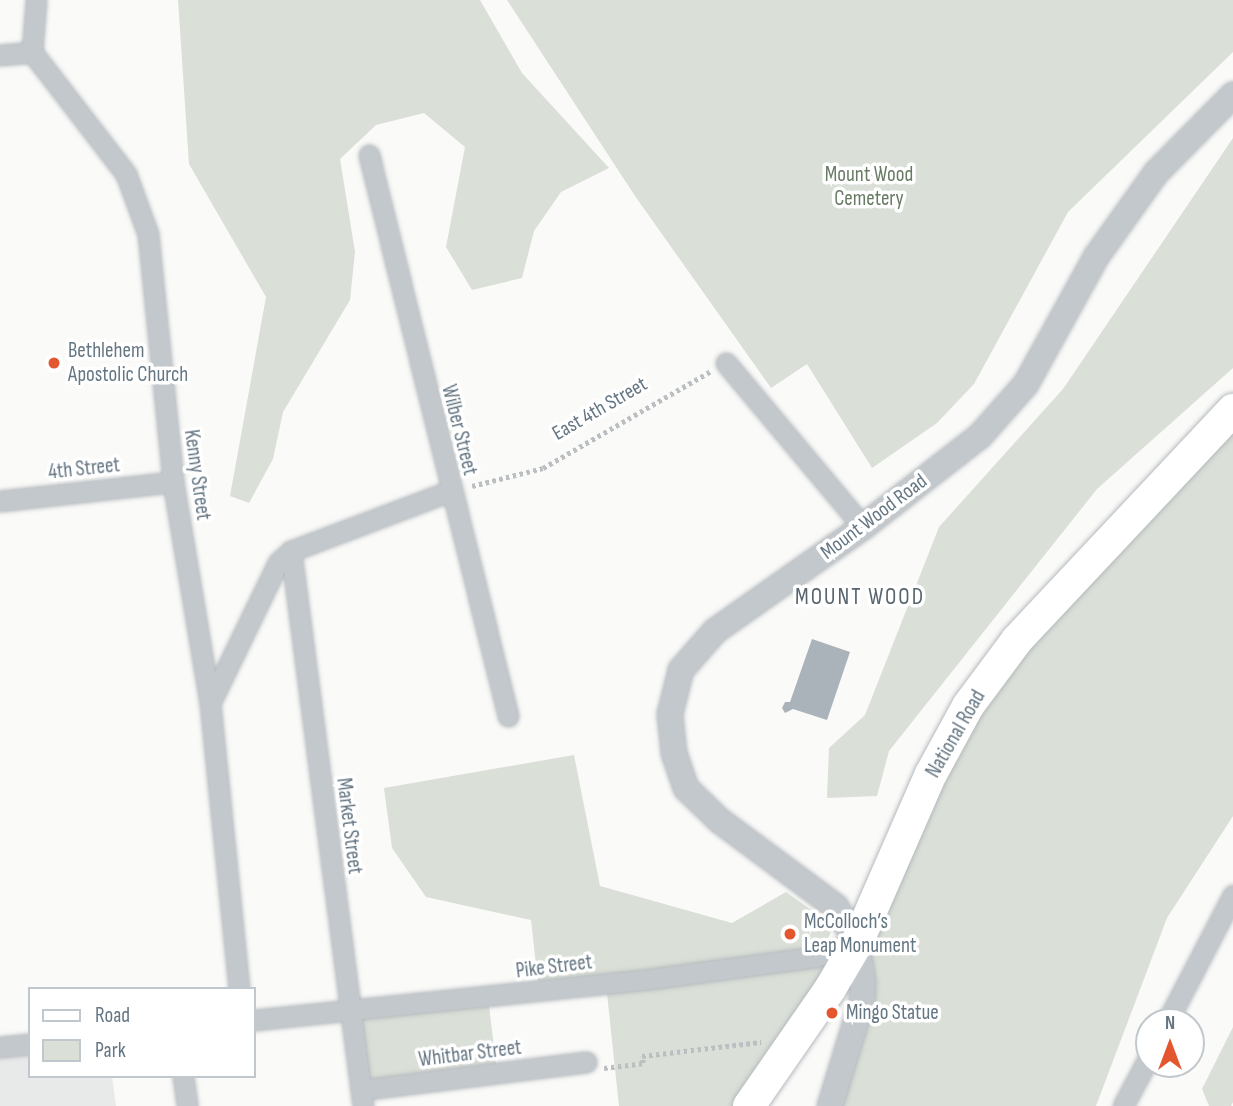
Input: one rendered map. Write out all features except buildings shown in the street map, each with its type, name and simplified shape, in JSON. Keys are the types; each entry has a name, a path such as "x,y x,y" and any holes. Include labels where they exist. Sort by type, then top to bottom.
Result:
{"main road":[{"name":"National Road","path":"749,1106 830,989 856,943 931,774 968,706 1017,640 1233,410"}],"street":[{"path":"0,55 32,52 36,0"},
{"name":"Kenny Street","path":"32,52 127,174 148,234 173,482 210,704 239,987"},
{"name":"Mount Wood Road","path":"831,1106 862,1002 863,982 856,943 836,907 720,821 685,788 674,753 670,714 681,670 715,631 863,527 980,436 1026,384 1096,257 1156,173 1233,95"},
{"name":"Wilber Street","path":"369,155 450,491 508,716"},
{"path":"726,363 863,527"},
{"name":"4th Street","path":"0,501 173,482"},
{"path":"210,704 278,564 290,551 450,491"},
{"name":"Market Street","path":"290,551 362,1098"},
{"path":"1174,1008 1233,895"},
{"name":"Pike Street","path":"256,1020 657,978 815,957 856,943"},
{"path":"0,1047 28,1044"},
{"name":"Whitbar Street","path":"362,1098 594,1065"},
{"path":"183,1078 187,1106"},
{"path":"1123,1106 1138,1078"}],"path":[{"name":"East 4th Street","path":"450,491 542,468 726,363"},
{"path":"594,1065 643,1063 642,1056 774,1041"}],"shaded area":[{"path":"28,1044 28,1078 112,1078 116,1106 0,1106 0,1047"}],"green space":[{"path":"178,0 480,0 522,73 609,168 561,192 534,231 522,278 472,290 446,247 465,147 424,113 376,125 340,159 355,252 350,300 283,412 273,459 249,503 230,496 266,297 189,164"},
{"name":"Mount Wood Cemetery","path":"507,0 1233,0 1233,52 1068,212 974,384 937,423 872,468 807,364 771,388 635,196"},
{"path":"1233,138 1233,368 1097,489 889,751 877,796 827,798 829,748 865,715 939,527 1063,389"},
{"path":"1233,410 1233,816 1167,918 1096,1106 831,1106 862,1002 857,944 749,1106 619,1106 606,984 539,991 531,920 426,897 392,848 384,788 574,755 600,886 732,923 786,892 814,912 832,930 824,946 856,943 968,706"},
{"path":"488,997 497,1073 361,1090 350,1009"},
{"path":"1233,1027 1233,1102 1231,1106 1209,1106 1202,1089"}],"place":[{"name":"Bethlehem Apostolic Church","path":"54,363"},
{"name":"McColloch’s Leap Monument","path":"790,934"},
{"name":"Mingo Statue","path":"832,1013"}],"district":[{"name":"MOUNT WOOD","path":"860,597"}]}
